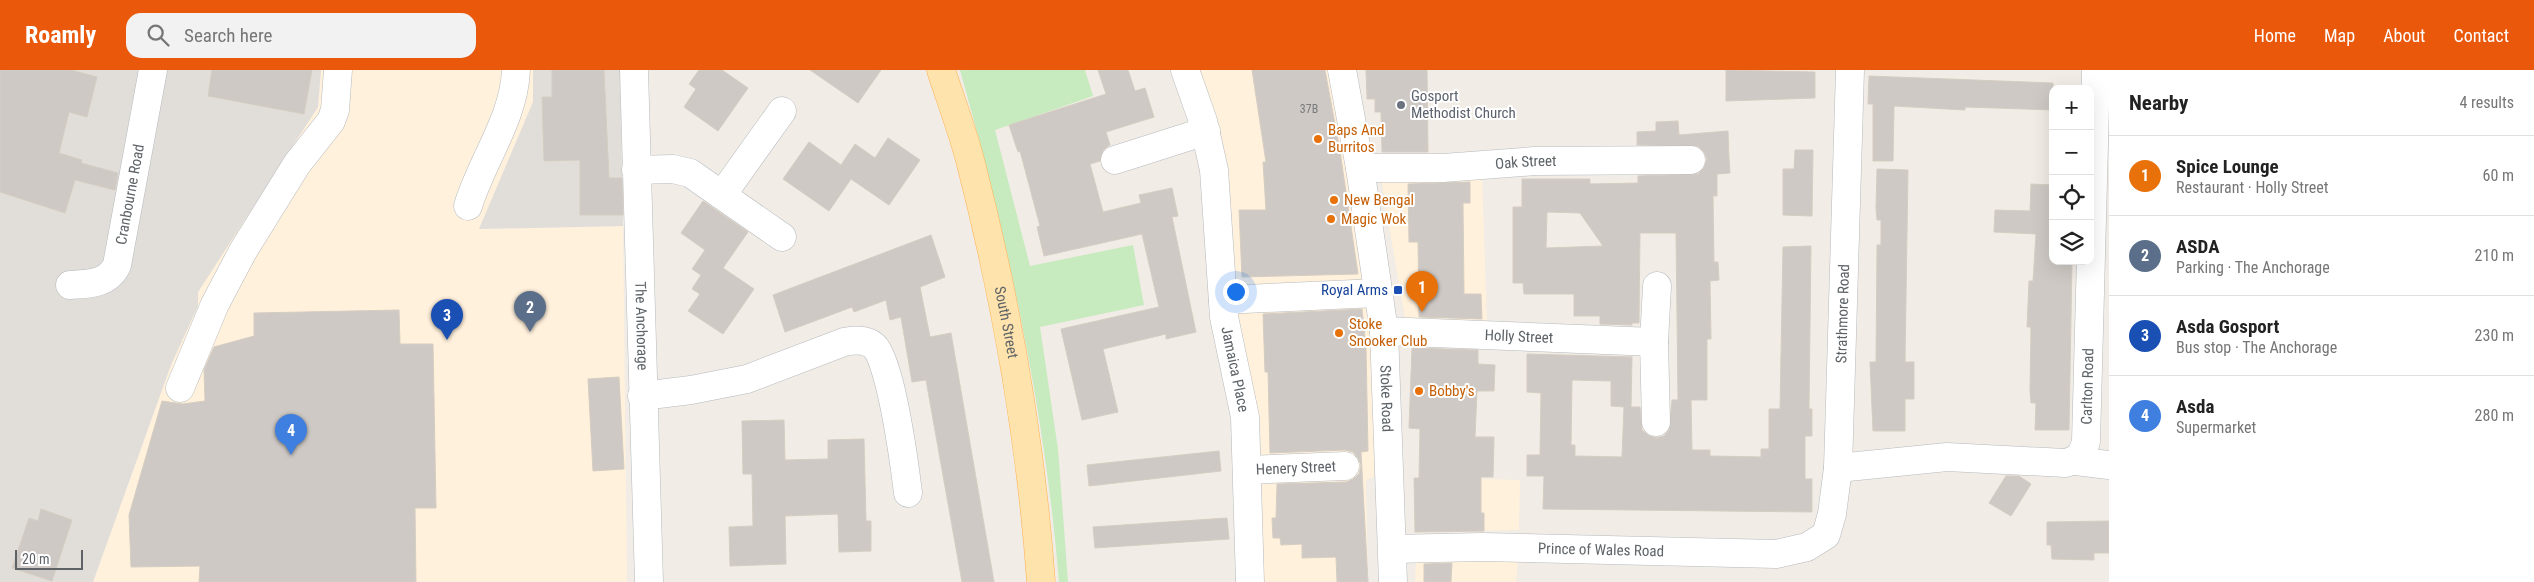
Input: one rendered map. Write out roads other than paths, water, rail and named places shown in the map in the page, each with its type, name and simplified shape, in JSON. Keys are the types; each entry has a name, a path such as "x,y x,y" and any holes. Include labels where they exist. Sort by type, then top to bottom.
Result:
{"main road":[{"name":"South Street","path":"941,70 971,162 1010,334 1037,525 1041,582"}],"street":[{"name":"Cranbourne Road","path":"70,285 100,281 111,275 117,265 153,70"},
{"path":"180,388 215,304 243,251 297,164 331,121 335,110 338,70"},
{"path":"468,206 505,118 514,88 516,70"},
{"name":"The Anchorage","path":"634,70 642,396 649,582"},
{"name":"Jamaica Place","path":"1185,70 1206,131 1217,196 1227,336 1244,401 1250,582"},
{"name":"Stoke Road","path":"1342,70 1360,168 1377,294 1384,331 1393,582"},
{"name":"Strathmore Road","path":"1807,547 1826,535 1832,514 1838,468 1850,70"},
{"name":"Carlton Road","path":"2076,461 2083,453 2086,441 2096,70"},
{"path":"722,196 782,110"},
{"path":"1116,160 1206,131"},
{"name":"Oak Street","path":"1360,168 1443,168 1535,161 1691,160"},
{"path":"636,170 679,169 697,178 782,238"},
{"path":"1656,422 1654,342 1657,286"},
{"path":"1223,300 1377,294"},
{"name":"Holly Street","path":"1384,331 1654,342"},
{"path":"642,396 732,383 770,372 844,342 853,340 868,342 879,352 898,424 902,484"},
{"path":"1838,468 1947,457 2065,463 2076,461 2109,466"},
{"name":"Henery Street","path":"1247,470 1345,466"},
{"name":"Prince of Wales Road","path":"1393,550 1482,547 1776,554 1807,547"}],"place":[{"name":"Gosport Methodist Church","path":"1401,105"},
{"name":"Baps And Burritos","path":"1318,139"},
{"name":"New Bengal","path":"1334,200"},
{"name":"Magic Wok","path":"1331,219"},
{"name":"Royal Arms","path":"1398,290"},
{"name":"Spice Lounge","path":"1422,312"},
{"name":"ASDA","path":"530,332"},
{"name":"Stoke Snooker Club","path":"1339,333"},
{"name":"Asda Gosport","path":"447,340"},
{"name":"Bobby's","path":"1419,391"},
{"name":"Asda","path":"291,455"}]}
